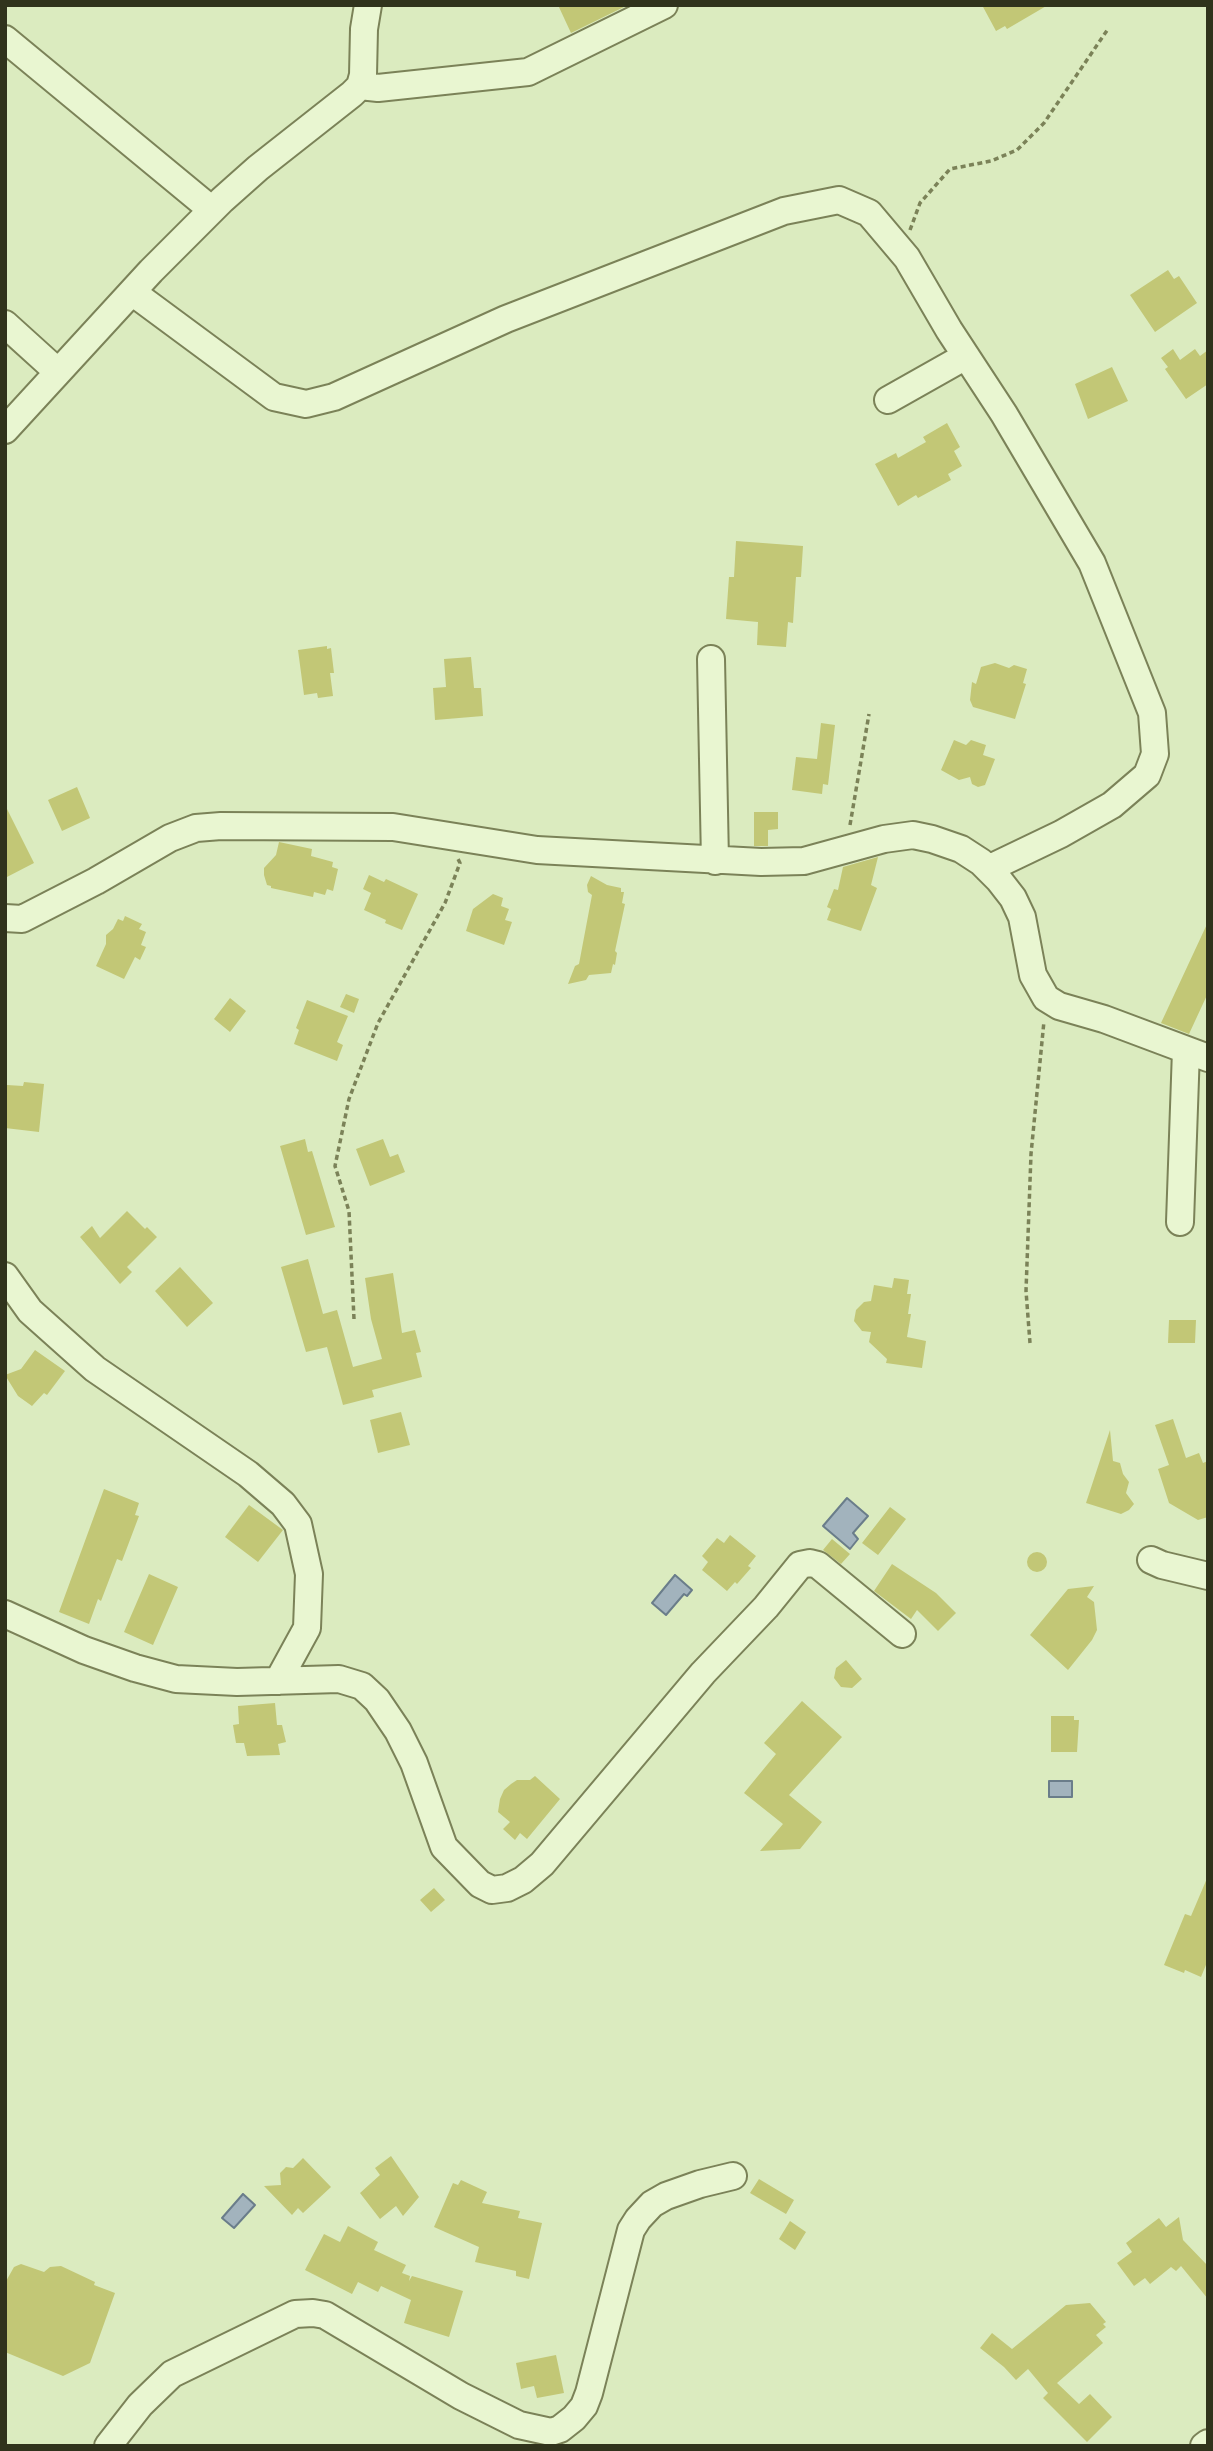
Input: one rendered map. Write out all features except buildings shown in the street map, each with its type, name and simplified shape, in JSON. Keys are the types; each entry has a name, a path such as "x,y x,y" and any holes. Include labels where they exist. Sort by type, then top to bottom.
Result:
{"street":[{"path":"5,430 212,210 258,168 360,86 368,5"},
{"path":"360,86 378,88 528,72 664,5"},
{"path":"5,39 212,210"},
{"path":"132,292 274,397 306,404 334,397 506,319 784,211 839,200 869,213 902,252 1092,563 1152,713 1155,754 1147,775 1112,805 1061,834 988,869"},
{"path":"5,324 58,372"},
{"path":"888,400 966,356"},
{"path":"711,659 715,861"},
{"path":"5,918 22,919 96,881 170,838 196,828 393,827 537,850 715,861 804,861 884,839 913,835 932,839 961,849 988,869 1013,898 1022,918 1033,975 1046,998 1059,1006 1104,1019 1197,1054 1180,1222"},
{"path":"5,1276 30,1311 95,1369 248,1474 283,1504 299,1524 309,1574 307,1628 278,1681"},
{"path":"1151,1560 1208,1576"},
{"path":"5,1614 84,1650 176,1679 237,1682 339,1679 362,1686 377,1700 398,1731 414,1763 444,1847 480,1884 492,1890 507,1888 523,1880 542,1864 703,1673 766,1607 800,1565 818,1565 902,1634"},
{"path":"108,2446 146,2398 172,2374 295,2314 313,2313 325,2315 461,2396 519,2425 551,2432 567,2425 584,2406 602,2350 631,2230 638,2219 652,2204 666,2196 733,2176"}],"path":[{"path":"902,252 920,203 950,169 991,161 1017,150 1044,123 1108,29"},
{"path":"846,851 869,714"},
{"path":"354,1319 349,1211 335,1166 349,1099 378,1023 444,903 460,863 441,834"},
{"path":"1030,1343 1026,1291 1031,1154 1046,998"}],"water":[{"path":"847,1498 868,1516 853,1533 858,1539 850,1549 823,1526"},
{"path":"675,1575 692,1590 687,1596 684,1594 666,1615 652,1603"},
{"path":"1049,1781 1072,1781 1072,1797 1049,1797"},
{"path":"243,2194 255,2205 234,2228 222,2218"}]}
